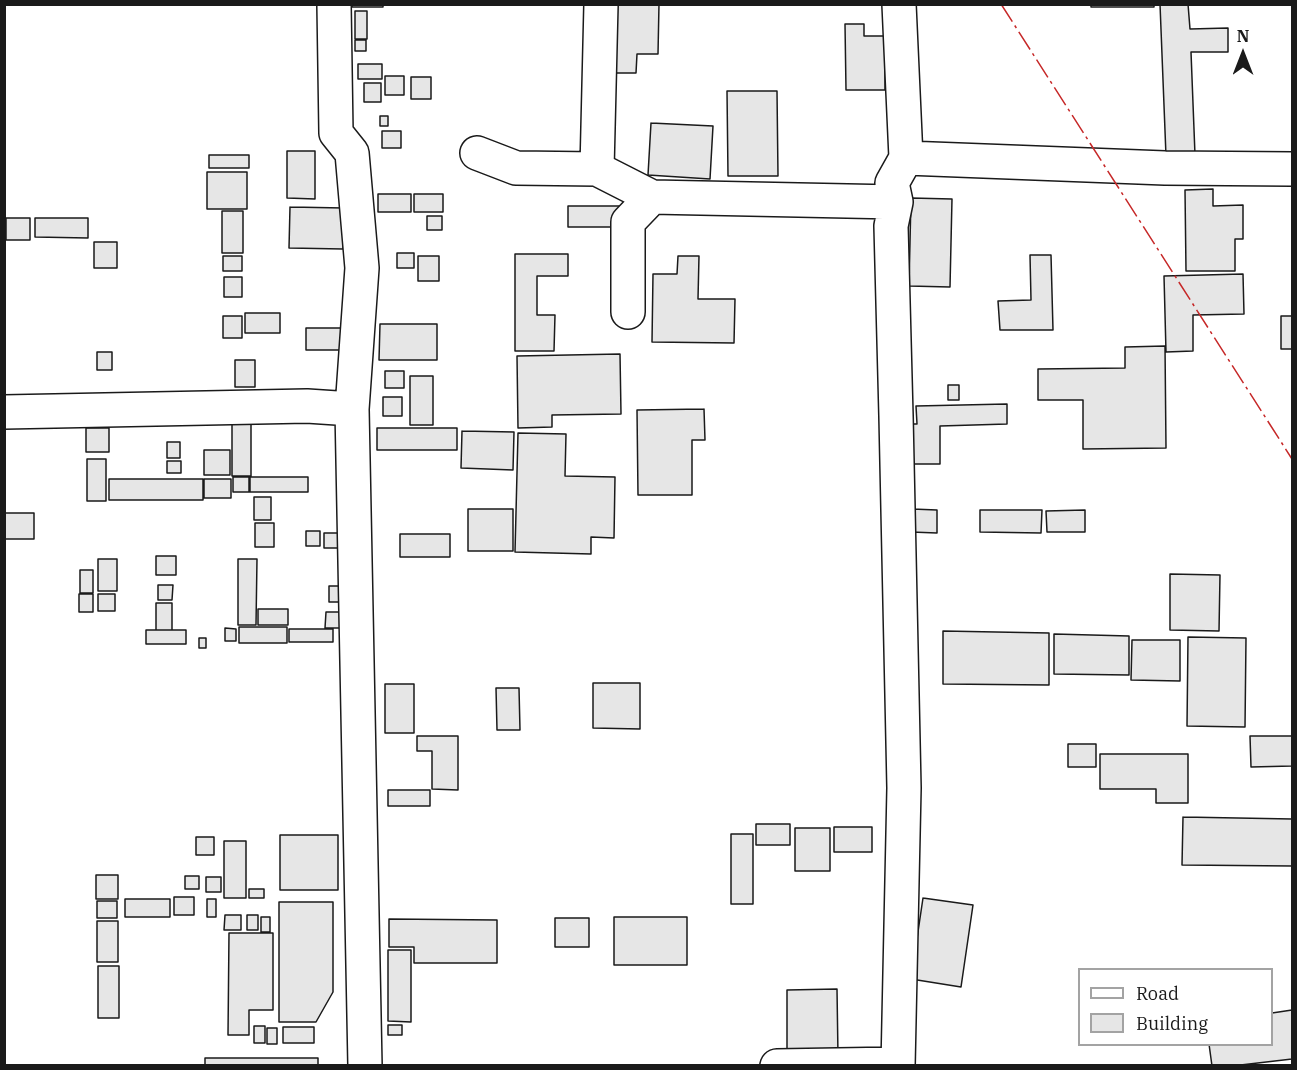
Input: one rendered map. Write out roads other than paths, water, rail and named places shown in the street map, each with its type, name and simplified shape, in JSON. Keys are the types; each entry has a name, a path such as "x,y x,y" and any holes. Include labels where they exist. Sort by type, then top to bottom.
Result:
{"street":[{"path":"334,4 336,133 352,153 362,268 352,409 364,1065"},
{"path":"597,169 601,4"},
{"path":"777,1065 898,1064 904,788 891,226 896,202 892,183 906,158 899,4"},
{"path":"477,153 516,168 597,169 652,197 896,202"},
{"path":"906,158 1165,168 1293,169"},
{"path":"628,312 628,222 652,197"},
{"path":"4,412 307,406 352,409"}]}
